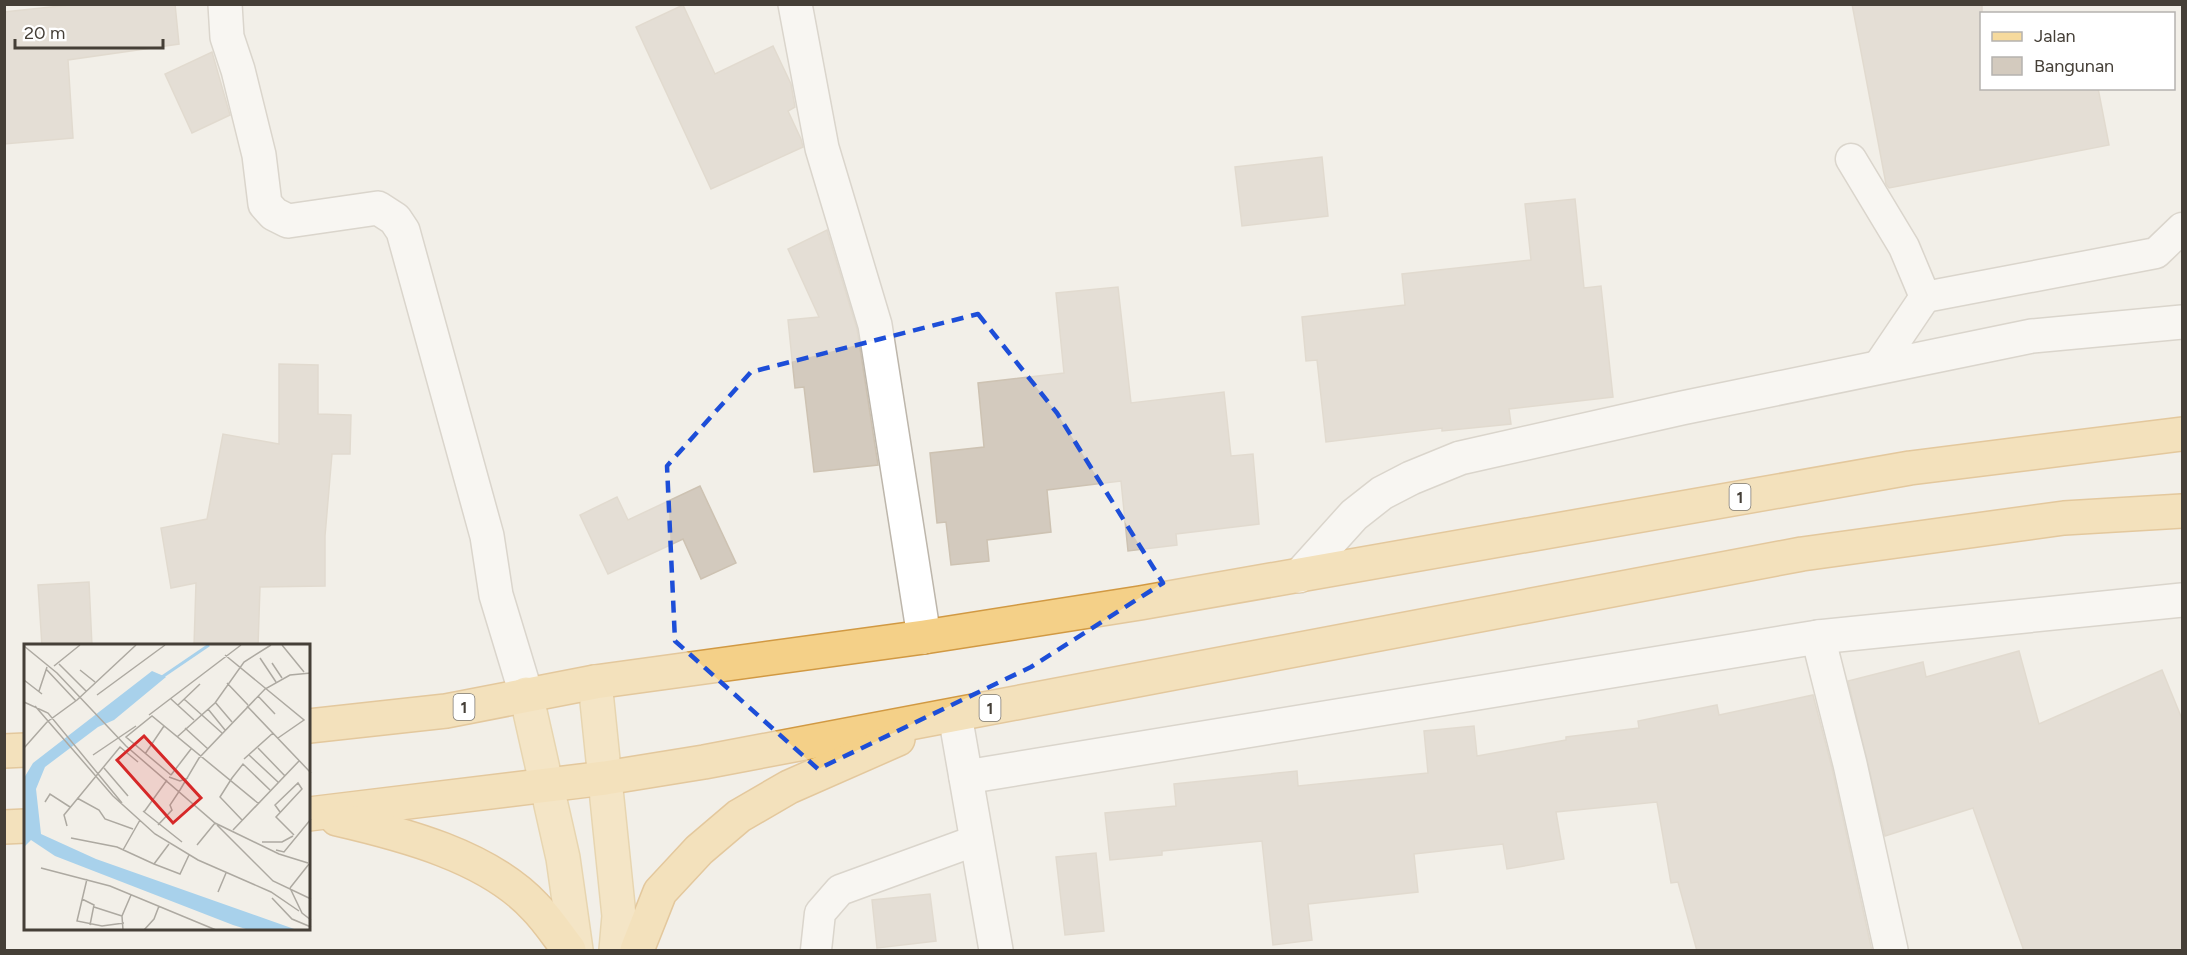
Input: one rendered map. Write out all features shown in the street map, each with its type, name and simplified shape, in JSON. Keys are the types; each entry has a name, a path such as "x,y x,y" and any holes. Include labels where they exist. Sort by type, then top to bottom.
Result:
{"highway":[{"name":"1","path":"310,726 446,711 596,682 924,637 1299,576 1910,468 2182,434"},
{"name":"1","path":"312,814 605,778 773,750 1803,554 2064,518 2182,511"},
{"path":"637,951 660,892 699,850 739,816 789,787 955,715"},
{"path":"4,751 24,750"},
{"path":"312,814 398,833 459,856 500,878 535,906 569,951"},
{"path":"4,827 24,826"}],"main road":[{"path":"596,682 619,916 616,951"},
{"path":"526,694 563,858 576,951"}],"street":[{"path":"225,4 227,37 238,70 259,155 265,204 274,214 288,221 378,208 394,219 403,231 487,537 496,595 526,694"},
{"path":"795,4 822,148 875,325 924,637"},
{"path":"1299,576 1354,515 1382,493 1411,478 1460,458 1682,408 2032,336 2182,322"},
{"path":"966,777 1818,637 2182,600"},
{"path":"1818,637 1850,764 1891,951"},
{"path":"955,715 996,951"}],"lane":[{"path":"1851,159 1904,247 1925,297"},
{"path":"1876,368 1925,297 2156,253 2182,228"},
{"path":"816,951 820,913 840,890 977,840"}],"highlighted area":[{"path":"978,314 1057,413 1163,583 1031,667 818,769 675,641 667,466 751,372"}],"building":[{"path":"79,4 175,4 179,44 68,60 73,138 4,144 4,12"},
{"path":"1852,4 1982,4 1982,12 1980,12 1980,90 2098,90 2109,145 1889,188 1886,184"},
{"path":"683,5 715,74 773,46 791,84 795,107 788,111 803,147 711,189 636,27"},
{"path":"212,52 230,115 192,133 165,74"},
{"path":"1322,157 1328,216 1242,226 1235,167"},
{"path":"1575,199 1584,288 1601,286 1613,397 1509,409 1511,424 1442,431 1442,428 1326,442 1317,360 1306,361 1302,317 1405,305 1402,274 1531,260 1525,204"},
{"path":"827,230 857,329 878,465 814,472 804,387 795,388 788,320 819,317 788,249"},
{"path":"1118,287 1131,403 1224,392 1231,456 1253,454 1259,524 1176,534 1177,545 1128,551 1121,481 1047,490 1051,532 987,540 989,561 951,565 946,522 937,523 930,453 984,447 978,383 1064,373 1056,293"},
{"path":"279,364 318,365 318,414 351,415 350,454 332,454 325,536 325,586 260,587 258,644 194,644 196,583 171,588 161,528 207,519 223,434 279,444"},
{"path":"700,486 736,563 701,579 683,539 608,574 580,515 617,497 628,520"},
{"path":"89,582 92,644 42,644 38,585"},
{"path":"2019,651 2039,724 2162,670 2182,719 2182,951 2024,951 1973,808 1885,836 1848,681 1923,662 1926,677"},
{"path":"1813,695 1832,768 1872,951 1697,951 1678,882 1671,883 1657,802 1556,812 1564,859 1507,869 1503,844 1414,854 1418,892 1308,904 1312,940 1273,945 1262,841 1162,851 1162,855 1110,860 1105,813 1176,806 1174,784 1297,771 1298,786 1428,773 1424,731 1474,726 1477,756 1566,740 1566,737 1639,728 1638,721 1717,705 1719,715"},
{"path":"1096,853 1104,931 1065,935 1056,857"},
{"path":"930,894 936,941 877,948 872,900"}]}
